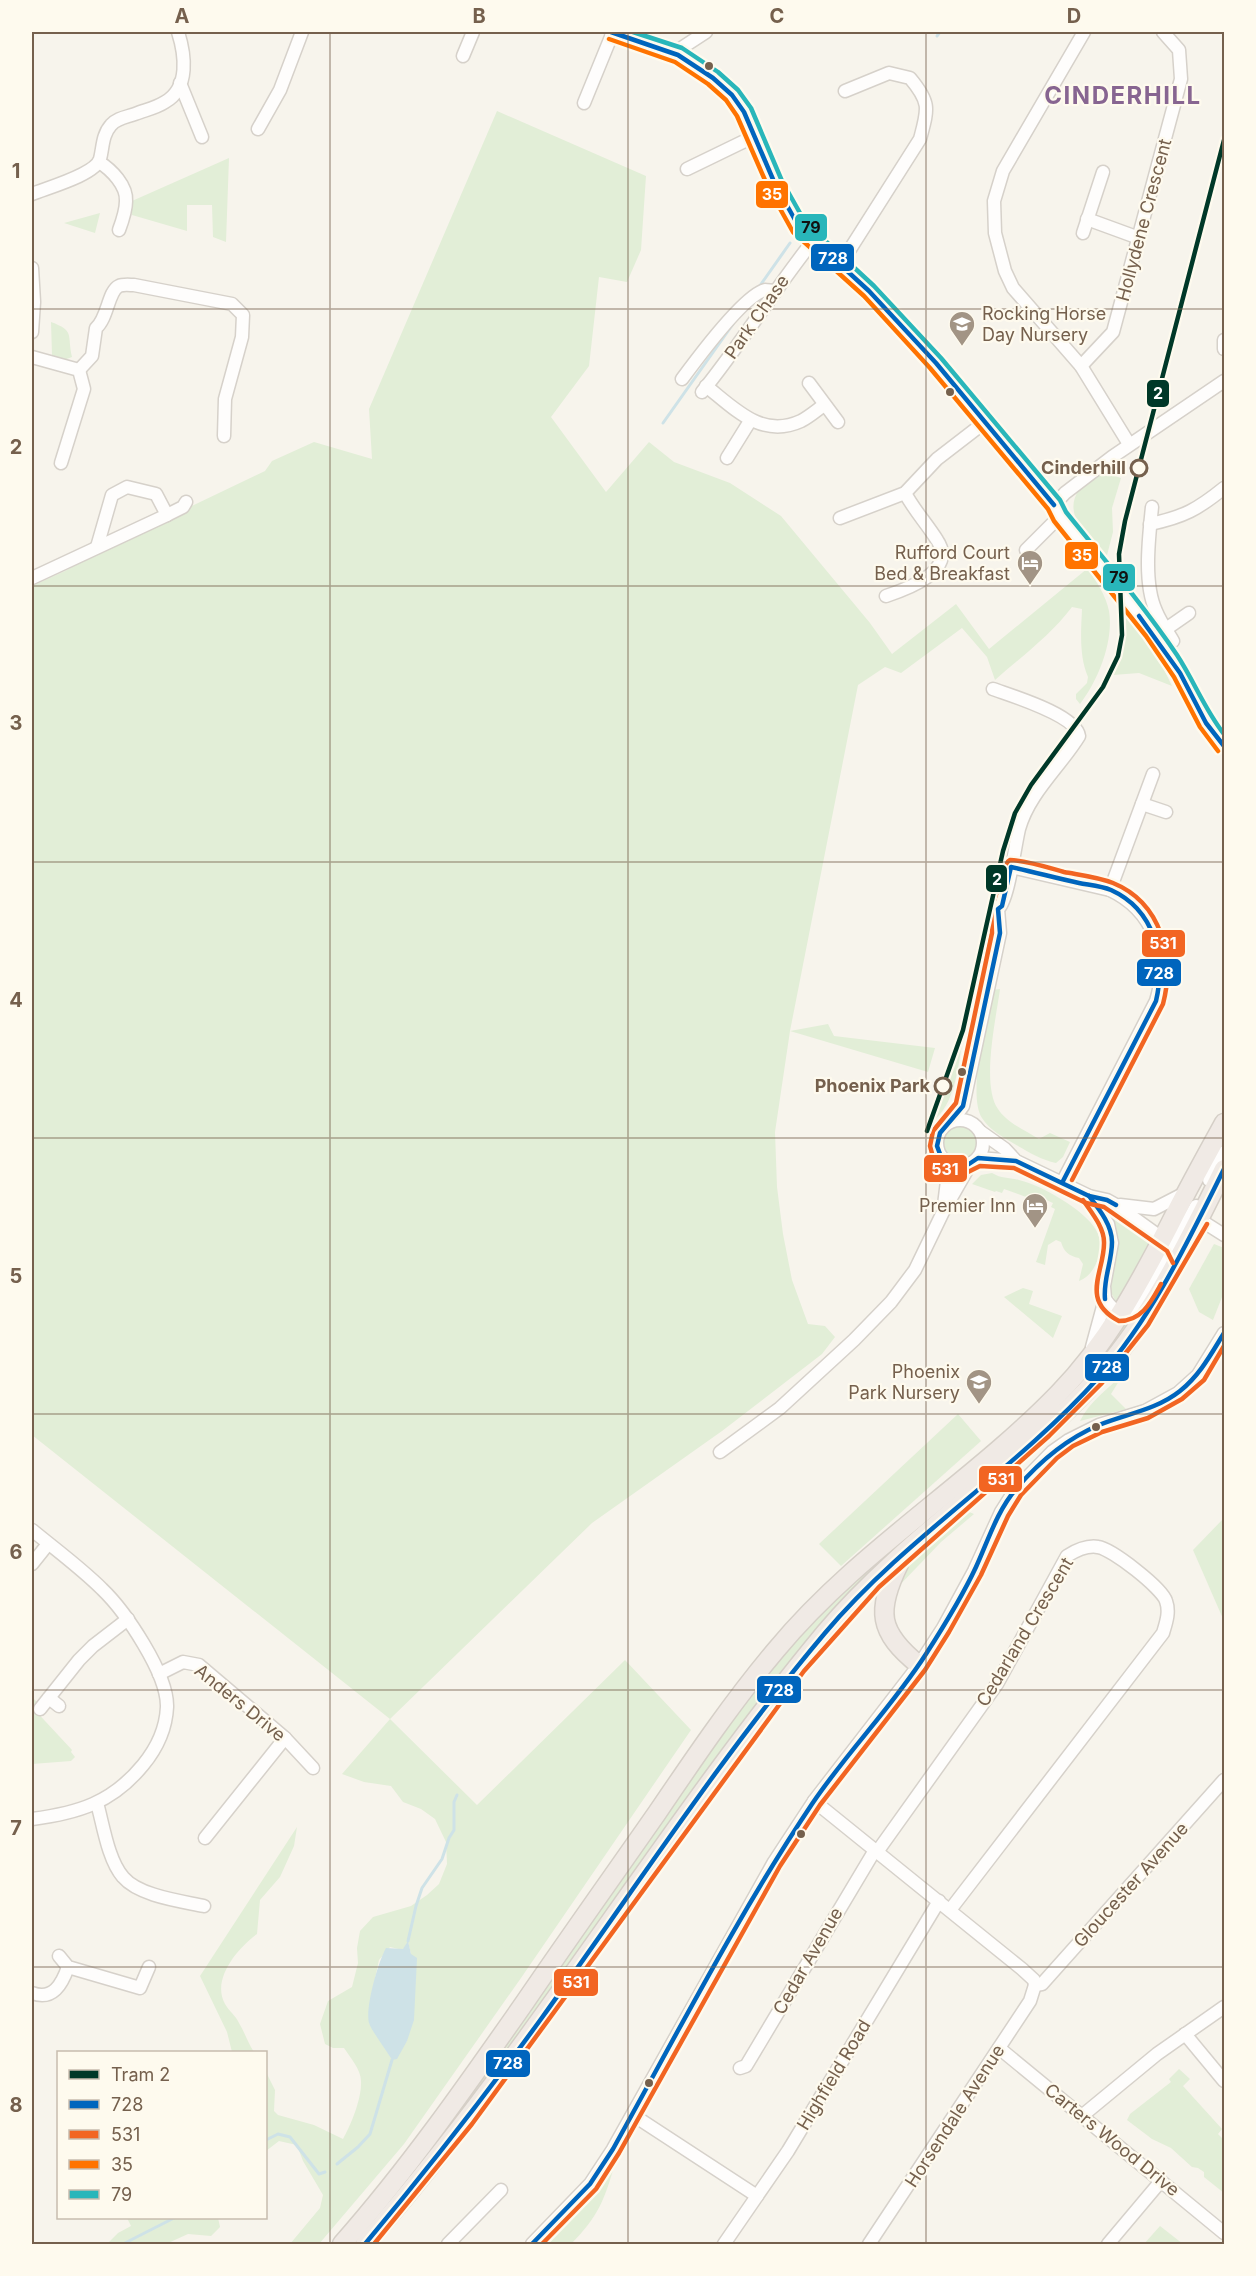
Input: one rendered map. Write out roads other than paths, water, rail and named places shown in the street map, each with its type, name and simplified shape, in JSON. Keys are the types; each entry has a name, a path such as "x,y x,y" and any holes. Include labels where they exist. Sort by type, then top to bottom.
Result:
{"highway":[{"path":"365,2244 466,2120 784,1684 853,1604 905,1552 1014,1459 1077,1400 1121,1350 1143,1320 1224,1123"},
{"path":"342,2244 377,2205 456,2102 707,1741 779,1646 847,1576 963,1480 1061,1392 1090,1358 1120,1314 1172,1248 1190,1207 1224,1169"},
{"path":"905,1552 888,1590 884,1615 892,1638 901,1650 919,1665"},
{"path":"853,1604 872,1606 884,1615"}],"street":[{"path":"32,194 87,172 99,162 105,134 110,126 118,120 168,101 175,93 184,71 182,44 178,32"},
{"path":"258,129 280,90 302,32"},
{"path":"463,56 473,32"},
{"path":"584,103 612,32 678,55 713,78 732,95 744,112 789,212 799,226 869,291 936,363 1057,510 1104,569 1180,673 1206,723 1224,746"},
{"path":"678,55 683,46 706,32"},
{"path":"1083,32 1002,171 997,184 993,216 999,251 1013,288 1081,366 1132,442"},
{"name":"Hollydene Crescent","path":"1081,366 1113,332 1181,79 1179,50 1163,32"},
{"path":"840,265 920,139 926,117 926,99 910,78 889,73 852,93"},
{"path":"180,83 202,137"},
{"path":"687,170 755,136"},
{"path":"99,162 107,167 121,183 127,200 119,230"},
{"path":"1083,233 1103,172"},
{"path":"1087,219 1139,238"},
{"name":"Park Chase","path":"750,421 704,389 730,357 774,291 813,241"},
{"path":"32,268 34,302 32,332"},
{"path":"79,370 92,356 96,328 103,322 109,301 120,285 134,285 232,304 243,315 243,326 225,399 224,436"},
{"path":"682,379 700,354 744,304 764,290 774,291"},
{"path":"1224,340 1224,349"},
{"path":"32,357 79,370"},
{"path":"61,463 84,389 79,370"},
{"path":"1026,550 1057,510 1065,493 1132,442 1224,381"},
{"path":"809,383 838,422"},
{"path":"728,450 750,421 767,427 781,426 801,421 824,405"},
{"path":"840,518 905,494 938,459 985,422"},
{"path":"97,547 112,495 127,487 156,494 167,514"},
{"path":"1150,524 1186,514 1202,506 1224,488"},
{"path":"886,596 921,583 937,569 942,552 939,542 905,494"},
{"path":"32,578 183,507 186,502"},
{"path":"1152,507 1149,581 1155,610 1173,640"},
{"path":"1166,629 1190,613"},
{"path":"943,1212 948,1173 946,1161 938,1150 937,1142 941,1130 952,1121 963,1106 987,985 1000,933 998,909 1002,906 1021,823 1029,805 1079,736 1075,726 1062,717 993,689"},
{"path":"1110,890 1153,774"},
{"path":"1142,804 1166,812"},
{"path":"1011,867 1110,890 1131,903 1152,929 1158,944 1161,966 1160,986 1146,1021 1062,1183"},
{"path":"952,1121 969,1121 1005,1149 1016,1161"},
{"path":"720,1452 780,1408 854,1340 891,1302 915,1270 943,1212 983,1146 981,1132"},
{"path":"1190,1207 1224,1152"},
{"path":"946,1161 958,1166 995,1158 1016,1161 1089,1196 1107,1200 1116,1205 1172,1248"},
{"path":"1089,1196 1108,1224 1112,1237 1104,1286 1105,1299 1090,1358"},
{"path":"1116,1205 1154,1209 1175,1200 1190,1207 1224,1234"},
{"path":"1105,1299 1120,1314"},
{"path":"532,2244 590,2184 633,2115 774,1862 814,1801 919,1665 943,1628 974,1571 1001,1512 1030,1472 1069,1440 1099,1425 1145,1411 1178,1393 1198,1375 1224,1333"},
{"path":"32,1530 101,1587 128,1619 159,1674 167,1705 162,1735 153,1752 118,1791 97,1803 65,1815 32,1819"},
{"path":"32,1564 48,1544"},
{"name":"Cedarland Crescent","path":"876,1851 997,1684 1067,1556 1085,1548 1098,1547 1126,1563 1150,1582 1166,1600 1168,1612 1163,1633 950,1910"},
{"path":"40,1709 78,1660 128,1619"},
{"name":"Anders Drive","path":"159,1674 183,1662 199,1665 285,1738 312,1768"},
{"path":"49,1698 59,1706"},
{"path":"205,1838 285,1738"},
{"name":"Gloucester Avenue","path":"1035,1985 1042,1984 1224,1780"},
{"path":"814,1801 1028,1974 1035,1985"},
{"path":"97,1803 112,1857 124,1878 151,1895 204,1906"},
{"name":"Cedar Avenue","path":"740,2068 746,2066 876,1851"},
{"name":"Highfield Road","path":"724,2244 789,2151 939,1901"},
{"path":"59,1956 68,1967 140,1988 149,1967"},
{"path":"34,1994 51,1993 62,1985 68,1967"},
{"name":"Horsendale Avenue","path":"870,2244 1030,2001 1035,1985"},
{"path":"1083,2115 1118,2084 1224,2007"},
{"path":"1185,2034 1224,2081"},
{"name":"Carters Wood Drive","path":"999,2048 1224,2233"},
{"path":"633,2115 757,2196"},
{"path":"1108,2244 1161,2181"},
{"path":"448,2244 501,2190"}],"waterway":[{"path":"937,36 940,32"},
{"path":"759,287 790,243"},
{"path":"663,423 733,324"},
{"path":"408,1941 422,1888 442,1859 454,1830 454,1802 457,1795"},
{"path":"337,2164 370,2134 392,2060"},
{"path":"267,2140 278,2134 290,2137 319,2174 325,2172"},
{"path":"123,2244 172,2219"}],"tram line":[{"name":"2","path":"927,1131 963,1030 1003,851 1015,813 1031,785 1103,687 1118,656 1122,635 1119,554 1125,521 1224,140"}],"place":[{"name":"Rocking Horse Day Nursery","path":"962,347"},
{"name":"Cinderhill","path":"1139,468"},
{"name":"Rufford Court Bed & Breakfast","path":"1030,586"},
{"name":"Phoenix Park","path":"943,1086"},
{"name":"Premier Inn","path":"1035,1229"},
{"name":"Phoenix Park Nursery","path":"979,1405"}],"district":[{"name":"CINDERHILL","path":"1123,96"}]}
